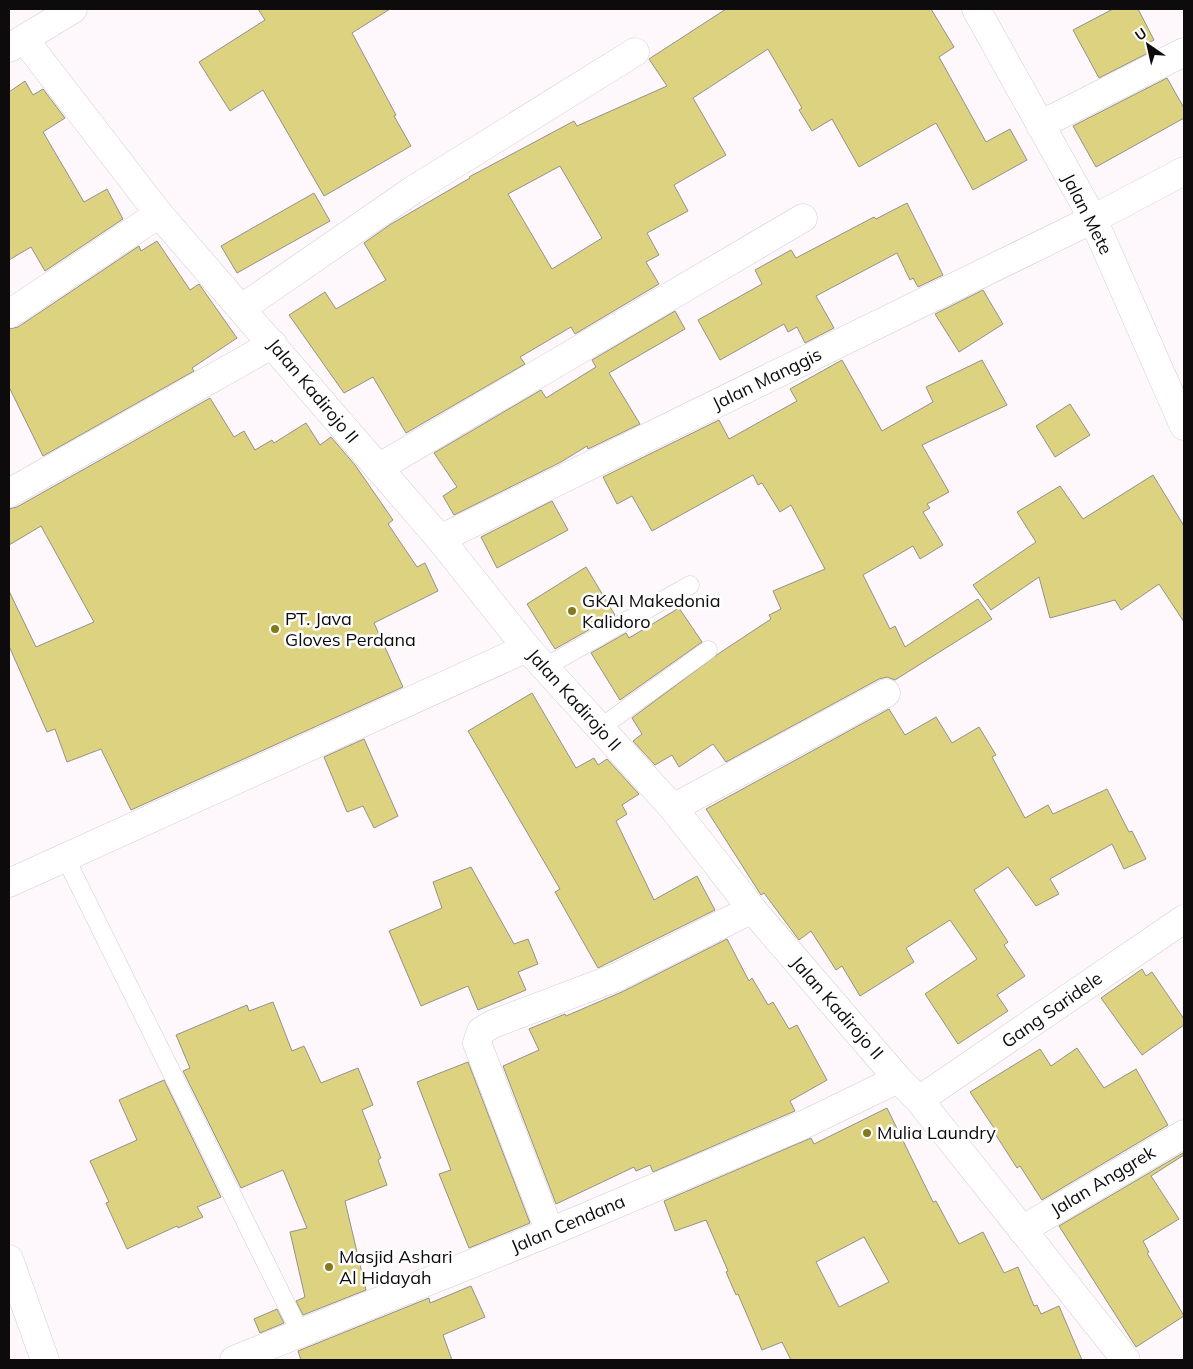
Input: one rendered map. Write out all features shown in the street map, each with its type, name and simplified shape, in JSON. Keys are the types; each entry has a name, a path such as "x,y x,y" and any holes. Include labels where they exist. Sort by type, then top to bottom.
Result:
{"street":[{"path":"16,43 73,9"},
{"name":"Jalan Mete","path":"982,11 1040,125 1093,219 1184,426"},
{"name":"Jalan Kadirojo II","path":"16,43 159,214 440,539 536,658 673,808 752,908 898,1079 919,1100 1126,1360"},
{"path":"242,308 413,190 636,52"},
{"path":"1040,125 1184,52"},
{"name":"Jalan Manggis","path":"440,539 1093,219 1184,171"},
{"path":"9,314 159,214"},
{"path":"378,468 803,218"},
{"path":"9,494 273,344"},
{"path":"9,883 65,857 536,658"},
{"path":"673,808 886,694"},
{"path":"550,1232 477,1043 481,1031 493,1024 617,978 752,908"},
{"name":"Gang Saridele","path":"919,1100 1184,919"},
{"name":"Jalan Cendana","path":"234,1360 275,1353 301,1334 550,1232 803,1125 898,1079"},
{"name":"Jalan Anggrek","path":"1022,1230 1184,1134"},
{"path":"9,1259 46,1360"}],"lane":[{"path":"536,658 690,585"},
{"path":"600,728 708,650"},
{"path":"65,857 301,1334"}],"building":[{"path":"258,9 390,9 352,33 411,146 324,196 263,90 230,111 199,62 265,20"},
{"path":"726,9 931,9 954,47 939,57 986,142 1010,129 1027,160 973,190 936,123 859,167 832,119 812,131 799,110 802,108 768,49 693,98 726,155 674,185 688,211 647,233 659,255 646,262 659,284 575,334 571,327 520,357 525,364 406,433 373,377 344,393 289,315 325,292 336,309 386,280 364,243 391,224 469,177 574,121 577,126 667,86 649,59","holes":["560,166 602,238 552,269 508,194"]},
{"path":"1113,9 1138,9 1154,40 1148,43 1152,51 1099,78 1073,30"},
{"path":"1167,78 1184,108 1184,118 1096,167 1073,126"},
{"path":"25,81 33,95 43,89 65,118 43,132 84,202 107,189 123,219 45,271 31,247 9,260 9,92"},
{"path":"314,193 330,221 237,273 221,246"},
{"path":"907,203 943,275 918,287 913,278 910,280 897,253 816,296 834,328 805,343 797,327 788,332 784,324 720,360 698,320 762,284 755,270 791,250 796,258 874,217 876,219"},
{"path":"157,241 190,290 199,284 237,338 192,368 194,371 43,456 9,387 9,329 18,327 139,246 141,251"},
{"path":"983,290 1003,324 959,352 935,314"},
{"path":"675,311 685,329 609,373 640,424 588,449 587,446 561,462 454,515 443,496 457,487 434,453 541,390 546,398 596,367 592,360"},
{"path":"842,360 882,431 933,402 926,387 982,360 1007,405 922,445 949,492 927,504 930,508 923,512 943,545 920,559 913,546 863,575 890,629 895,626 905,647 978,599 992,619 895,680 887,677 879,679 726,762 713,744 679,767 672,755 655,765 633,741 642,734 632,718 718,654 771,619 769,615 781,609 773,591 825,569 791,505 780,512 762,483 758,485 753,475 652,531 632,496 617,504 603,477 719,420 729,439 797,401 790,389"},
{"path":"210,398 234,437 244,431 255,450 272,440 274,443 306,423 320,445 331,437 355,465 393,520 388,524 417,567 425,563 438,591 374,623 403,687 131,810 101,749 67,762 55,729 47,732 9,646 9,591 36,647 94,622 41,526 9,545 9,509 17,507"},
{"path":"1070,404 1090,435 1055,457 1036,426"},
{"path":"1153,475 1184,526 1184,622 1159,584 1121,610 1115,600 1050,618 1039,577 991,610 973,585 1036,542 1017,512 1060,486 1083,519"},
{"path":"552,501 568,530 497,568 481,537"},
{"name":"GKAI Makedonia Kalidoro","path":"586,567 615,615 555,649 527,604"},
{"path":"679,608 702,642 620,700 591,653 626,633 629,638"},
{"path":"532,693 576,768 594,758 598,765 607,759 639,794 622,805 627,814 616,821 654,900 697,876 715,910 598,968 555,892 560,889 468,731"},
{"path":"889,709 905,735 936,717 952,743 979,727 996,755 992,757 1025,818 1048,805 1053,814 1107,789 1129,832 1132,831 1146,859 1124,869 1112,844 1050,879 1059,894 1036,906 1008,867 974,890 1008,942 1004,945 1025,976 997,995 1008,1011 958,1044 925,994 977,959 950,920 906,948 914,962 860,996 842,966 836,970 811,931 799,940 764,893 761,895 706,809"},
{"path":"364,739 398,816 374,828 363,806 347,812 324,757"},
{"path":"471,867 514,944 528,939 538,964 518,972 526,990 478,1010 468,986 421,1006 389,931 442,908 433,882"},
{"path":"727,939 749,981 752,978 768,1005 773,1002 789,1029 797,1025 827,1080 790,1101 795,1111 653,1172 650,1165 636,1171 634,1167 556,1204 503,1066 539,1050 529,1029 565,1014 566,1016 624,991"},
{"path":"1142,969 1146,976 1152,972 1184,1019 1184,1025 1142,1055 1101,998"},
{"path":"273,1002 292,1051 304,1046 321,1083 358,1068 373,1105 362,1110 381,1158 378,1160 387,1185 345,1201 366,1290 303,1315 296,1301 305,1297 290,1232 307,1228 283,1170 241,1188 183,1071 190,1068 176,1035 247,1005 249,1011"},
{"path":"1077,1048 1104,1088 1136,1069 1168,1125 1042,1200 1020,1166 1017,1168 970,1092 1040,1049 1051,1066"},
{"path":"468,1062 530,1223 469,1248 439,1174 451,1170 417,1082"},
{"path":"164,1080 221,1197 197,1207 203,1217 178,1228 177,1226 127,1249 106,1203 109,1202 90,1161 137,1140 119,1100"},
{"path":"887,1108 933,1202 936,1201 959,1244 983,1232 1004,1273 1018,1267 1034,1306 1037,1305 1041,1314 1059,1306 1082,1360 791,1360 782,1342 762,1350 738,1294 736,1295 726,1272 728,1271 706,1220 675,1231 664,1201 811,1138 814,1144","holes":["864,1237 889,1282 839,1307 816,1262"]},
{"path":"1183,1153 1184,1155 1151,1176 1179,1219 1143,1241 1149,1252 1147,1253 1184,1316 1136,1347 1059,1226"},
{"path":"471,1286 485,1317 443,1335 452,1360 301,1360 298,1351 429,1298 430,1303"},
{"path":"277,1309 284,1323 260,1333 254,1319"}],"place":[{"name":"GKAI Makedonia Kalidoro","path":"572,611"},
{"name":"PT. Java Gloves Perdana","path":"275,629"},
{"name":"Mulia Laundry","path":"867,1133"},
{"name":"Masjid Ashari Al Hidayah","path":"329,1267"}]}
